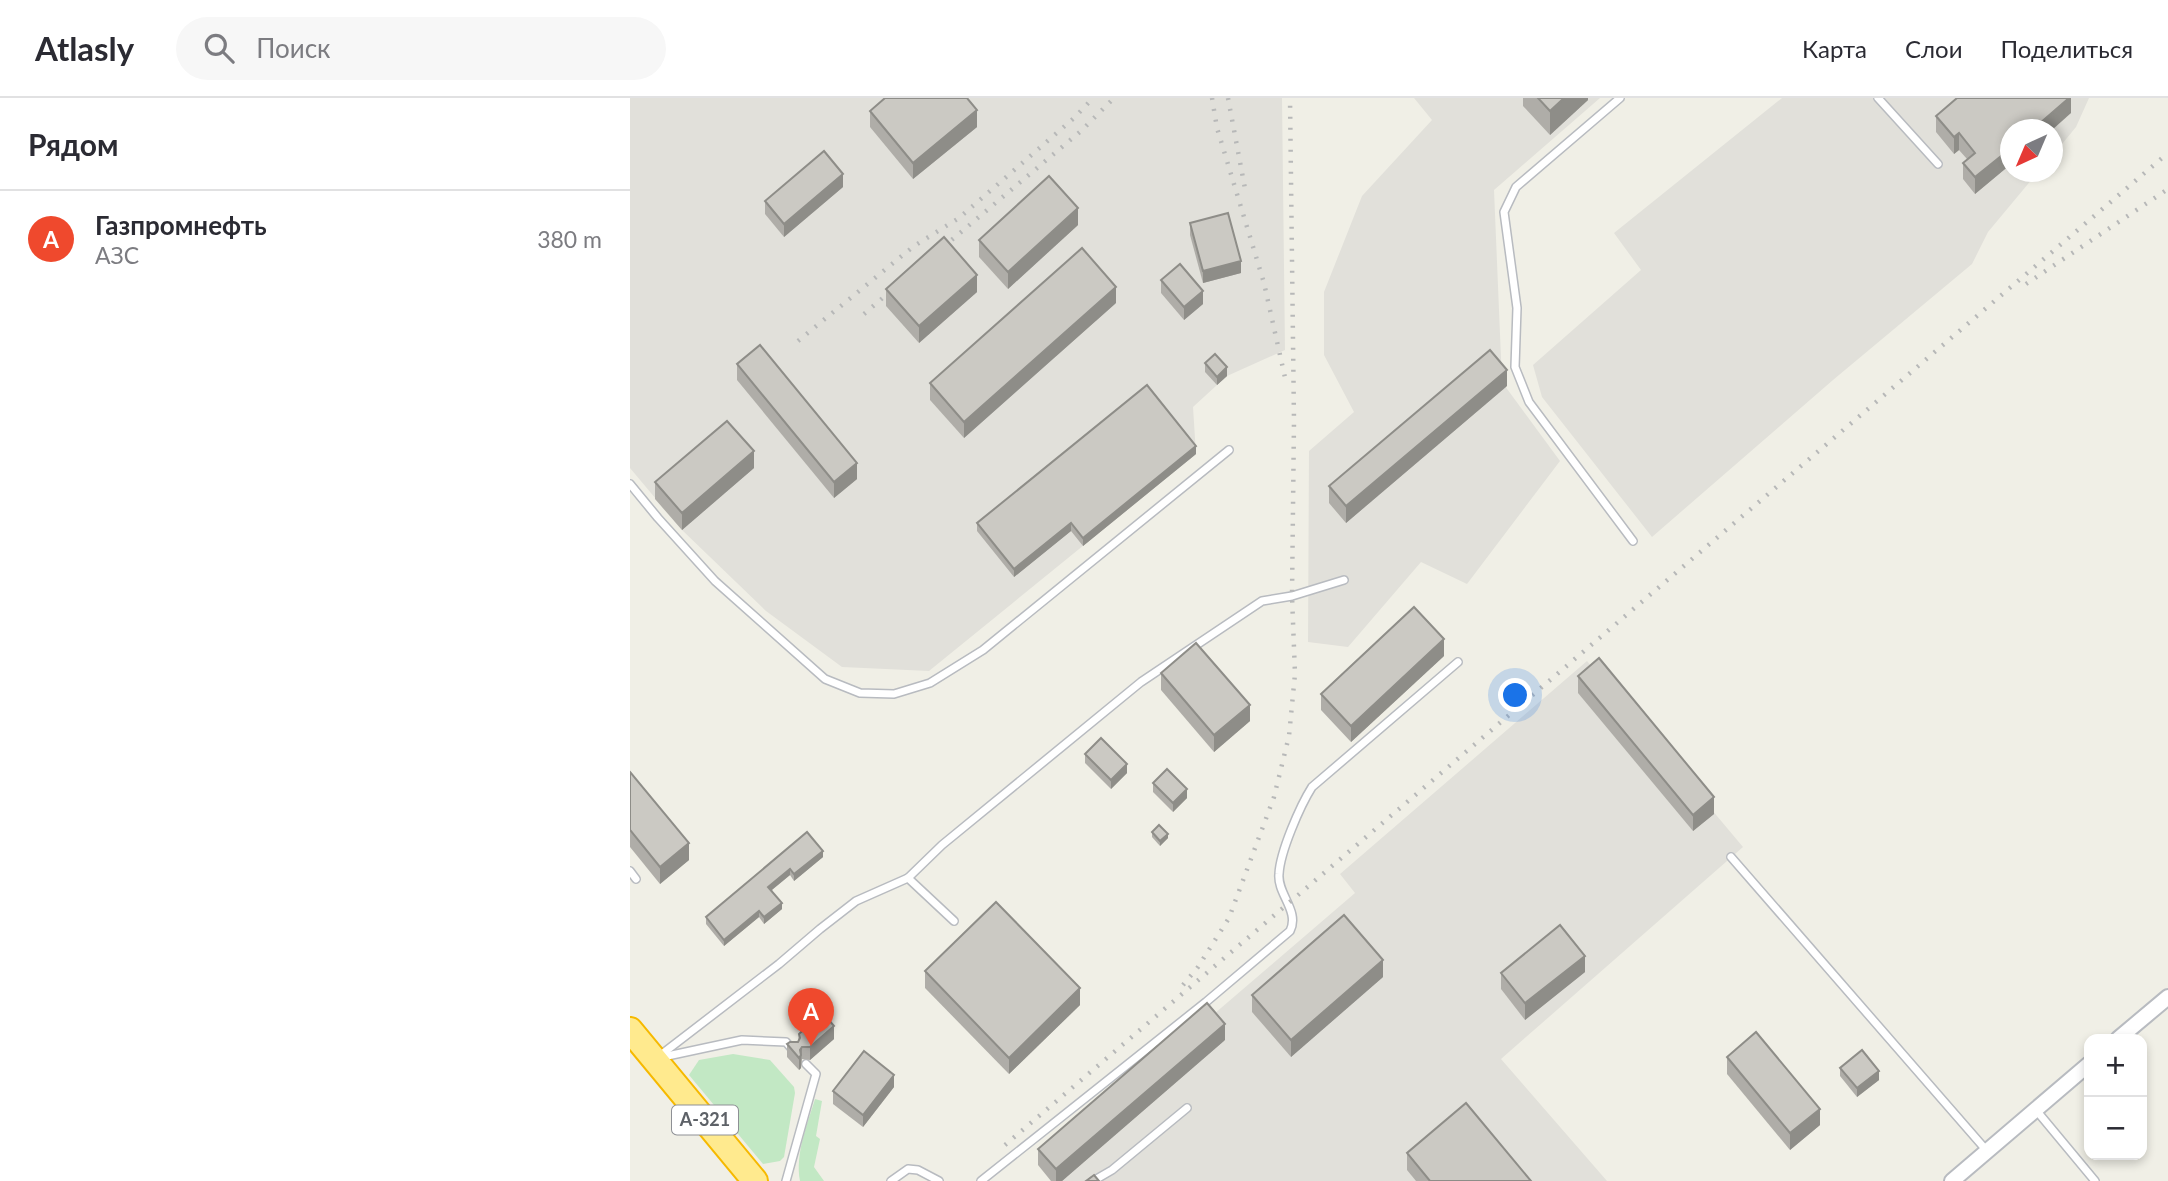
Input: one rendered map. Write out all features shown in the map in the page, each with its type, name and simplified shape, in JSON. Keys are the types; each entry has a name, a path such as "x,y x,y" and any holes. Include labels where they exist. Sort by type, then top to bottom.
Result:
{"highway":[{"name":"А-321","path":"630,1030 755,1181"}],"street":[{"path":"2125,1034 2168,997"},
{"path":"1952,1181 2084,1068"}],"lane":[{"path":"1620,98 1516,187 1504,212 1517,308 1515,367 1528,402 1633,541"},
{"path":"1878,98 1938,164"},
{"path":"630,484 715,581 825,680 860,692 894,694 930,683 984,650 1229,450"},
{"path":"654,1059 779,964 856,901 908,878 942,845 1142,682 1262,601 1292,596 1344,580"},
{"path":"981,1181 1206,1002 1290,931 1294,923 1278,876 1304,800 1312,787 1458,662"},
{"path":"1731,857 1987,1151"},
{"path":"630,871 636,879"},
{"path":"908,878 954,921"},
{"path":"654,1059 742,1040 786,1042 794,1050"},
{"path":"786,1181 816,1074 806,1064"},
{"path":"1093,1181 1112,1170 1187,1108"},
{"path":"2036,1109 2095,1181"},
{"path":"891,1181 908,1168 939,1181"}],"shaded area":[{"path":"630,98 1282,98 1285,350 1227,376 1217,385 1193,407 1196,454 929,671 842,667 766,611 682,530 630,468"},
{"path":"1414,98 1600,98 1494,190 1502,382 1560,461 1467,584 1421,562 1348,647 1308,642 1309,451 1354,412 1324,355 1324,292 1362,196 1432,120"},
{"path":"1782,98 2089,98 2076,127 2063,143 2063,119 2000,119 2000,182 2030,182 1988,232 1972,264 1652,537 1542,397 1533,365 1641,270 1614,233"},
{"path":"1587,661 1743,847 1501,1059 1607,1181 1051,1181 1207,1020 1355,893 1340,874"}],"green space":[{"path":"733,1054 770,1060 794,1087 784,1157 780,1161 763,1164 689,1075 699,1060"},
{"path":"815,1099 822,1101 816,1136 820,1139 814,1167 824,1181 800,1181 800,1150"}],"building":[{"path":"885,98 967,98 977,110 913,163 870,111"},
{"path":"1538,98 1564,98 1550,111"},
{"path":"1957,98 2069,98 2045,119 2000,119 2000,157 1975,177 1963,163 1975,153 1959,133 1954,137 1936,116"},
{"path":"824,151 843,174 784,224 765,201"},
{"path":"1049,176 1078,208 1008,272 979,240"},
{"path":"1228,213 1241,261 1203,271 1190,223"},
{"path":"944,237 977,275 919,326 886,289"},
{"path":"1082,248 1116,287 964,422 930,383"},
{"path":"1180,264 1203,291 1184,307 1161,280"},
{"path":"760,345 857,463 834,482 737,364"},
{"path":"1490,350 1507,370 1346,506 1329,486"},
{"path":"1215,354 1227,367 1217,377 1205,363"},
{"path":"1147,385 1196,446 1083,538 1071,523 1014,569 977,523"},
{"path":"727,421 754,451 682,513 655,482"},
{"path":"1414,607 1444,639 1351,726 1321,694"},
{"path":"1196,643 1250,705 1214,735 1161,673"},
{"path":"1599,658 1714,797 1693,815 1578,676"},
{"path":"1101,738 1127,764 1111,780 1085,754"},
{"path":"1167,769 1187,789 1173,803 1153,783"},
{"path":"630,772 689,843 660,867 630,830"},
{"path":"1159,825 1168,834 1160,841 1152,832"},
{"path":"807,832 823,851 794,874 790,869 768,887 782,903 764,917 759,911 724,940 706,917"},
{"path":"996,902 1080,988 1009,1058 925,971"},
{"path":"1344,915 1383,960 1291,1040 1252,995"},
{"path":"1560,925 1585,956 1525,1003 1501,973"},
{"path":"1207,1003 1225,1024 1056,1169 1038,1149"},
{"path":"822,1012 834,1026 810,1047 802,1047 799,1058 787,1044 798,1042 799,1034"},
{"path":"1756,1032 1820,1109 1790,1133 1727,1057"},
{"path":"1862,1050 1879,1071 1857,1088 1840,1068"},
{"path":"864,1051 894,1075 863,1115 833,1091"},
{"path":"1466,1103 1531,1181 1430,1181 1407,1153"},
{"path":"1094,1175 1099,1181 1086,1181"}],"railway":[{"path":"798,341 914,246 959,218 1074,118 1093,98"},
{"path":"935,254 1081,131 1114,98"},
{"path":"1212,98 1217,128 1264,283 1286,382"},
{"path":"1228,98 1246,194"},
{"path":"1183,985 1198,967 1229,918 1274,797 1289,736 1295,674 1292,596 1294,421 1290,98"},
{"path":"1005,1145 2168,153"},
{"path":"2026,284 2168,189"},
{"path":"864,314 900,283"}],"place":[{"name":"Газпромнефть","path":"811,1046"}]}
